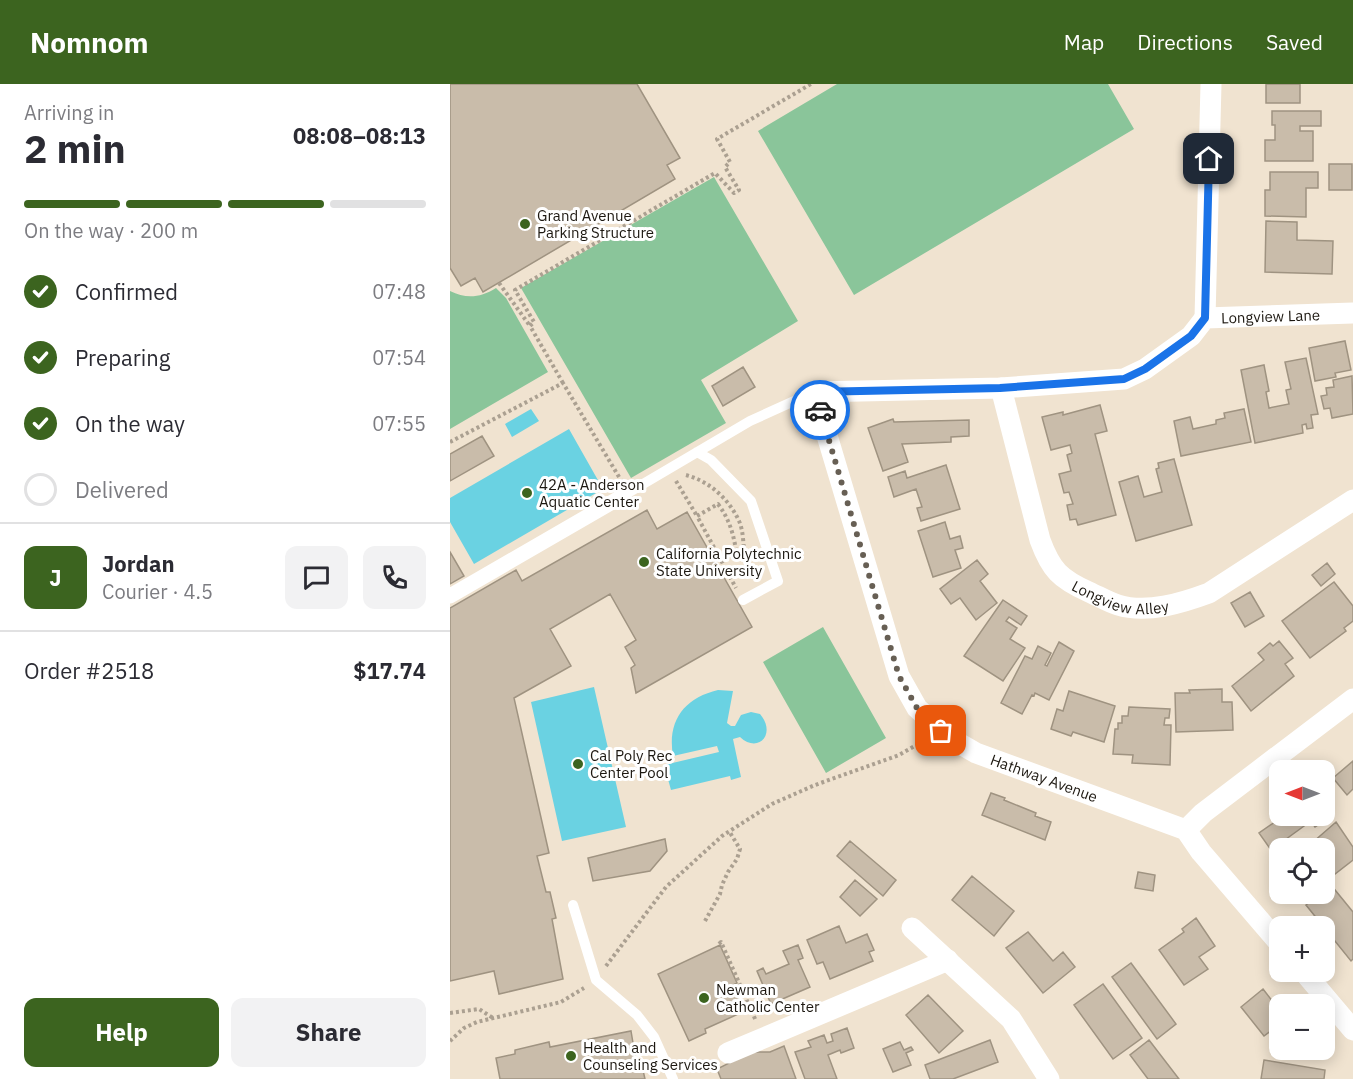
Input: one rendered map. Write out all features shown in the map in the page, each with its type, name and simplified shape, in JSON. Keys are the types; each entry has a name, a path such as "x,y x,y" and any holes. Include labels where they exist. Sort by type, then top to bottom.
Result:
{"street":[{"path":"1205,318 1211,84"},
{"name":"Longview Lane","path":"814,392 1000,388 1124,379 1145,369 1191,336 1205,318 1353,313"},
{"name":"Longview Alley","path":"1000,388 1046,557 1057,574 1069,583 1118,605 1153,608 1209,593 1353,500"},
{"name":"Hathway Avenue","path":"814,392 899,676 917,708 950,738 976,753 1186,830"},
{"path":"450,596 624,495"},
{"path":"1269,931 1200,852 1186,830 1203,813 1353,699"},
{"path":"912,928 1011,1019 1049,1079"},
{"path":"728,1053 948,960"},
{"path":"1312,982 1353,1030"}],"lane":[{"path":"624,495 750,421 814,392"},
{"path":"697,452 711,460 751,501 778,581 743,600"},
{"path":"573,905 596,980 637,1015 654,1037 673,1079"}],"path":[{"path":"530,326 534,322 515,290 715,173 734,193 739,190 725,167 730,162 717,139 811,84"},
{"path":"499,283 530,326 624,495"},
{"path":"450,441 562,383"},
{"path":"667,469 675,479 684,474 710,485 724,499 739,521 744,549 736,550 729,520 718,504 697,516"},
{"path":"679,486 743,600"},
{"path":"450,1041 464,1028 493,1018 561,1002 596,980 666,887 729,831 772,804 815,784 899,756 941,731"},
{"path":"705,921 740,849 729,831"},
{"path":"719,944 722,942 764,1038"},
{"path":"450,1013 479,1009 493,1018"}],"green space":[{"path":"837,84 1108,84 1134,129 854,295 758,131"},
{"path":"714,177 798,321 701,380 726,423 631,478 521,288"},
{"path":"496,288 506,298 548,372 450,429 450,291 473,296"},
{"path":"823,627 886,738 826,773 763,662"}],"water":[{"path":"531,409 539,421 512,437 505,424"},
{"name":"42A - Anderson Aquatic Center","path":"569,429 603,489 474,564 450,522 450,498"},
{"name":"Cal Poly Rec Center Pool","path":"594,687 626,827 562,841 531,702"},
{"path":"718,690 733,691 727,723 735,726 741,715 751,712 760,714 767,728 766,735 759,742 753,743 740,737 733,739 741,777 731,780 730,776 671,790 664,765 719,752 717,746 673,756 672,743 673,732 680,713 696,699"}],"building":[{"name":"Grand Avenue Parking Structure","path":"450,84 637,84 680,158 667,165 675,179 483,292 475,278 461,286 450,268"},
{"path":"1266,84 1300,84 1300,103 1266,103"},
{"path":"1272,111 1321,111 1321,126 1300,126 1300,131 1313,131 1313,161 1265,161 1265,140 1275,140"},
{"path":"1329,164 1352,164 1352,190 1329,190"},
{"path":"1270,172 1318,172 1318,188 1306,188 1306,217 1265,216 1265,190 1270,190"},
{"path":"1266,221 1297,222 1297,240 1333,241 1332,274 1265,272"},
{"path":"1345,341 1351,370 1335,373 1336,377 1315,381 1309,348"},
{"path":"1306,358 1318,414 1311,415 1313,428 1307,429 1306,424 1302,425 1303,433 1255,443 1241,370 1264,365 1269,391 1266,392 1269,408 1289,404 1286,390 1291,389 1285,362"},
{"path":"743,367 755,387 723,406 712,386"},
{"path":"1352,376 1353,414 1332,418 1330,408 1324,409 1321,396 1327,395 1326,388 1334,387 1333,380"},
{"path":"1100,405 1107,431 1095,434 1116,515 1078,525 1076,519 1070,520 1067,505 1073,504 1069,492 1064,493 1059,474 1071,471 1067,455 1072,453 1070,445 1051,450 1042,417 1063,412 1063,415"},
{"path":"1244,409 1251,442 1181,456 1174,421 1190,417 1193,429 1216,424 1216,420 1225,418 1224,413"},
{"path":"893,419 894,422 969,420 969,436 951,437 951,442 902,444 908,462 883,471 868,428"},
{"path":"482,436 494,456 450,481 450,454"},
{"path":"1174,459 1192,525 1136,541 1119,482 1138,476 1144,497 1162,492 1156,469 1159,468 1158,463"},
{"path":"946,465 960,509 921,521 917,508 922,507 916,489 894,497 888,477 905,471 907,478"},
{"path":"647,510 657,529 687,512 752,627 636,693 631,668 635,665 625,647 636,640 610,594 550,629 571,666 514,698 549,853 537,856 546,892 550,892 556,918 552,919 563,979 499,994 494,971 450,981 450,608 516,570 522,581"},
{"path":"945,522 950,539 960,536 963,548 955,550 961,568 933,577 918,531"},
{"path":"450,552 464,576 450,584"},
{"path":"977,560 988,574 980,581 997,603 976,620 960,598 951,604 940,589"},
{"path":"1327,563 1335,574 1321,586 1312,575"},
{"path":"1334,582 1353,606 1353,621 1344,628 1346,631 1310,658 1282,621"},
{"path":"1250,592 1264,616 1245,627 1231,603"},
{"path":"1003,600 1027,616 1021,625 1009,617 1006,621 1017,628 1010,639 1025,648 1003,681 964,656"},
{"path":"1279,641 1293,658 1285,664 1294,676 1251,711 1232,686 1264,660 1258,653 1270,643 1273,646"},
{"path":"1059,642 1074,651 1049,700 1035,693 1022,714 1001,703 1025,656 1032,659 1038,646 1051,653 1045,665 1047,666"},
{"path":"1222,689 1222,702 1232,702 1233,730 1176,732 1175,693 1190,693 1189,690"},
{"path":"1069,691 1115,706 1104,742 1073,732 1071,736 1051,729 1057,709 1063,711"},
{"path":"1129,707 1170,709 1169,718 1165,718 1164,725 1171,725 1170,765 1132,763 1133,755 1113,754 1115,729 1118,729 1118,723 1122,723 1122,716 1128,716"},
{"path":"1353,761 1353,789 1347,795 1335,780 1335,776"},
{"path":"991,793 1051,822 1045,840 982,815"},
{"path":"1335,823 1353,847 1353,860 1335,874 1335,838 1318,838 1331,826 1335,826"},
{"path":"1269,826 1304,826 1288,838 1269,838 1269,847 1259,833"},
{"path":"665,839 667,851 650,871 593,881 588,858"},
{"path":"850,841 896,880 883,896 837,856"},
{"path":"1138,872 1155,875 1153,891 1135,888"},
{"path":"972,876 1014,911 994,936 952,900"},
{"path":"855,880 877,899 860,916 840,897"},
{"path":"1335,890 1353,912 1353,959 1351,961 1335,941 1335,916 1315,916 1306,905 1335,904"},
{"path":"1196,918 1215,946 1199,957 1208,969 1184,985 1159,950 1184,932 1182,929"},
{"path":"839,926 846,943 867,934 874,950 869,952 873,961 830,979 823,962 817,964 807,940"},
{"path":"1028,932 1053,961 1063,952 1075,967 1043,993 1006,948"},
{"name":"Newman Catholic Center","path":"720,945 737,983 733,985 745,1011 705,1029 706,1033 689,1041 658,974"},
{"path":"798,945 803,958 798,960 810,987 771,1004 757,971 763,968 766,974 789,964 783,951"},
{"path":"1131,963 1176,1024 1157,1039 1112,977"},
{"path":"1103,984 1142,1038 1113,1059 1074,1005"},
{"path":"1263,989 1269,997 1269,1032 1264,1036 1241,1007"},
{"path":"928,995 963,1031 939,1053 906,1015"},
{"path":"847,1028 854,1048 828,1055 837,1079 805,1079 795,1052 811,1047 808,1041 824,1035 827,1043 833,1041 831,1034"},
{"name":"Health and Counseling Services","path":"631,1031 637,1067 642,1066 645,1079 500,1079 496,1058 515,1054 515,1050 549,1042 550,1047"},
{"path":"990,1040 998,1062 953,1079 930,1079 925,1065"},
{"path":"1149,1040 1179,1079 1148,1079 1130,1055"},
{"path":"900,1042 904,1050 911,1047 913,1050 906,1053 911,1065 893,1072 883,1049"},
{"path":"784,1046 796,1079 721,1079 717,1069 751,1052 770,1052"},
{"path":"1264,1060 1325,1070 1324,1079 1261,1079"}],"way so far":[{"path":"820,410 899,676 917,708 941,731"}],"place":[{"name":"Grand Avenue Parking Structure","path":"525,224"},
{"name":"42A - Anderson Aquatic Center","path":"527,493"},
{"name":"California Polytechnic State University","path":"644,562"},
{"name":"Cal Poly Rec Center Pool","path":"578,764"},
{"name":"Newman Catholic Center","path":"704,998"},
{"name":"Health and Counseling Services","path":"571,1056"}],"route":[{"path":"820,410 814,392 1000,388 1124,379 1145,369 1191,336 1205,318 1209,159"}]}
